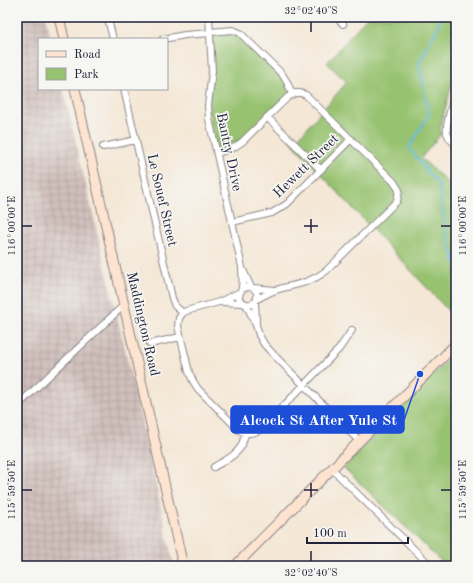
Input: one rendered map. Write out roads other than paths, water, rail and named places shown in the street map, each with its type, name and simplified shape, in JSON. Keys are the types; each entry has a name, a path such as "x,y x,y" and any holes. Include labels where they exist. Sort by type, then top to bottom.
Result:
{"main road":[{"path":"59,17 64,38"},
{"name":"Maddington Road","path":"75,90 183,566"},
{"path":"235,566 456,344"}],"street":[{"name":"Bantry Drive","path":"209,17 212,71 208,112 242,267 252,287"},
{"path":"336,17 344,24"},
{"path":"109,23 113,38"},
{"path":"168,38 233,30 240,33 282,74 292,94"},
{"name":"Le Souef Street","path":"124,90 172,298 175,306 183,313"},
{"path":"456,92 446,126 446,133 456,145"},
{"path":"217,153 233,148 242,142 288,96 300,93 306,95 351,139 394,182 398,190 397,201 326,272 308,282 275,290 249,305 219,302"},
{"path":"267,117 321,170"},
{"name":"Hewett Street","path":"232,222 272,213 280,209 287,204 351,139"},
{"path":"103,147 136,140"},
{"name":"Bantry Drive","path":"241,290 242,267"},
{"path":"275,290 248,286 219,302 190,309 183,313 179,318 178,326 180,337 189,372 198,389 240,430 246,433 255,433 260,430 339,349 352,330"},
{"path":"252,287 257,293 256,325"},
{"path":"241,290 240,298 245,304 256,325 264,344 359,441"},
{"path":"17,406 124,305"},
{"path":"150,344 180,337"},
{"path":"214,467 235,454 241,446 246,433"},
{"path":"332,469 431,566"}],"waterway":[{"path":"440,17 439,24 419,63 429,114 409,148 439,186 447,237 456,264"}],"place":[{"name":"Alcock St After Yule St","path":"420,374"}]}
